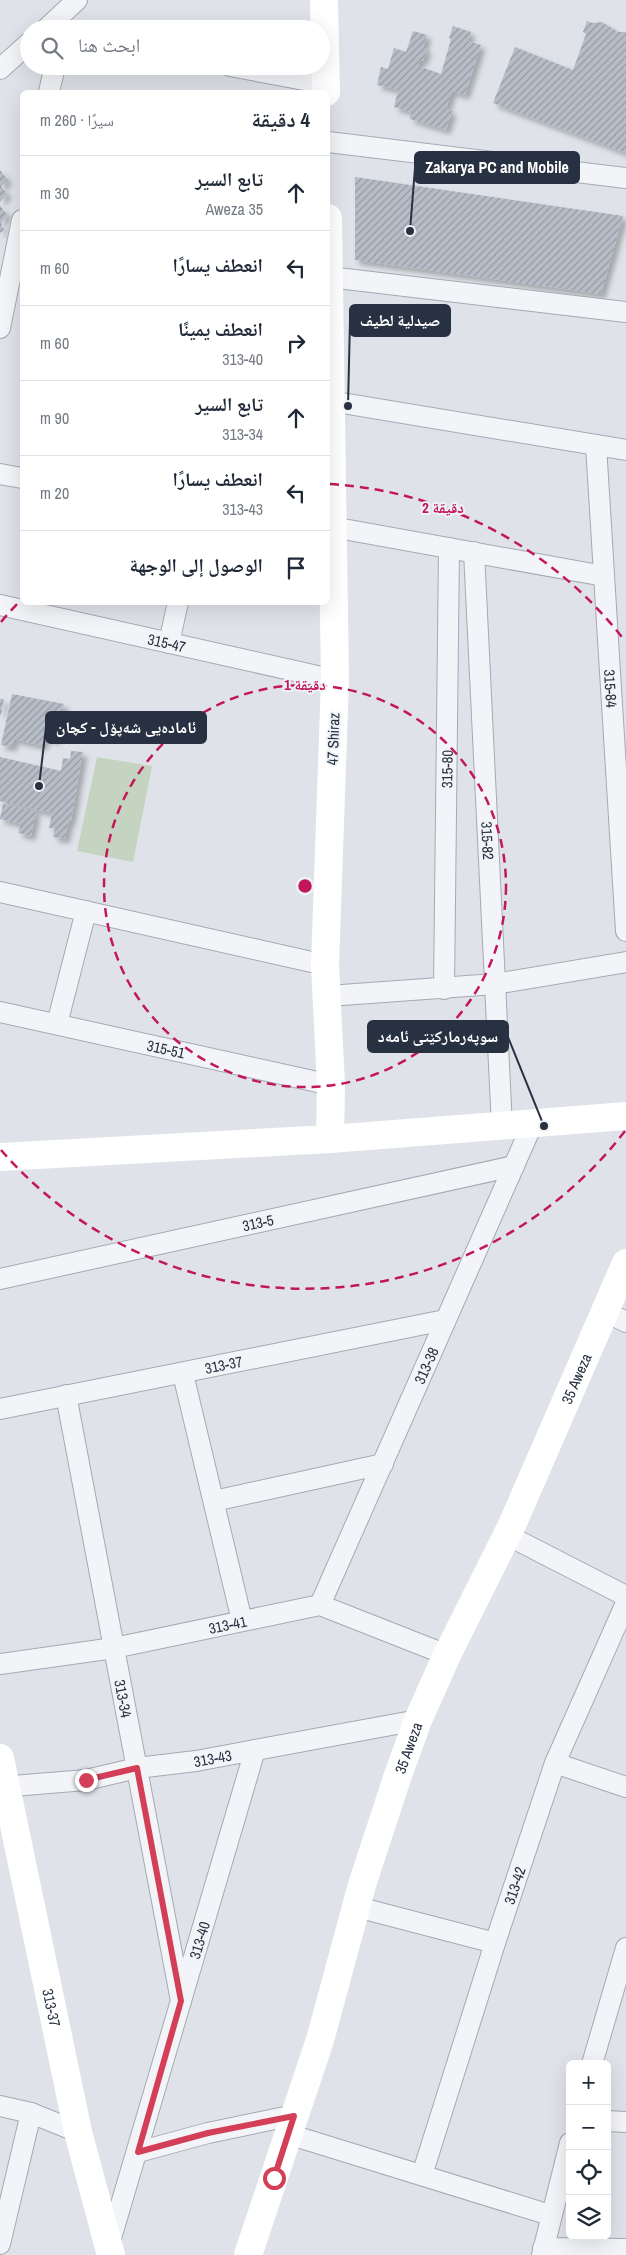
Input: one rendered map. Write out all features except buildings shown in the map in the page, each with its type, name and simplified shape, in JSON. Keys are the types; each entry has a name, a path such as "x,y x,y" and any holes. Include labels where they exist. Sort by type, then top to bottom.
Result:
{"street":[{"path":"324,0 324,20"},
{"path":"57,20 70,9"},
{"path":"0,69 20,52"},
{"path":"49,90 53,75"},
{"path":"269,75 326,88 326,75"},
{"path":"330,142 626,178"},
{"path":"0,328 20,230"},
{"path":"330,277 626,312"},
{"path":"330,401 626,450"},
{"name":"47 Shiraz","path":"330,401 335,680 325,965 331,1085 330,1139"},
{"name":"315-84","path":"596,445 623,831 626,932"},
{"path":"0,474 20,478"},
{"path":"331,537 449,548 604,576"},
{"name":"315-80","path":"444,989 449,548"},
{"name":"315-82","path":"474,552 502,1128"},
{"name":"315-47","path":"0,605 335,680"},
{"path":"169,643 177,605"},
{"path":"0,892 325,965"},
{"path":"56,1024 86,911"},
{"path":"328,996 494,984 626,962"},
{"name":"315-51","path":"1,1016 56,1024 331,1085"},
{"path":"0,1157 502,1128 626,1116"},
{"name":"313-38","path":"320,1605 532,1125"},
{"name":"313-5","path":"0,1279 514,1166"},
{"name":"35 Aweza","path":"248,2255 320,2040 357,1907 396,1778 418,1720 447,1655 615,1316 626,1262"},
{"name":"313-37","path":"0,1409 183,1374 445,1320"},
{"path":"183,1374 242,1621"},
{"name":"313-34","path":"66,1395 181,2001"},
{"path":"214,1501 383,1464"},
{"path":"507,1534 626,1596"},
{"name":"313-42","path":"422,2175 495,1943 555,1763 626,1603"},
{"path":"320,1605 447,1655"},
{"name":"313-41","path":"0,1664 114,1648 320,1605"},
{"name":"313-43","path":"3,1788 86,1780 137,1768 255,1750 418,1720"},
{"name":"313-40","path":"110,2250 255,1750"},
{"name":"313-37","path":"0,1758 3,1788 60,2038 78,2132 110,2250"},
{"path":"555,1763 626,1787"},
{"path":"357,1907 495,1943"},
{"path":"593,2060 626,1948"},
{"path":"0,2106 30,2113 78,2132"},
{"path":"0,2244 30,2113"},
{"path":"611,2121 626,2122"},
{"path":"138,2152 208,2133 291,2125 422,2175 550,2215"},
{"path":"568,2150 542,2252 626,2249"}],"green space":[{"path":"97,757 152,766 133,862 77,851"}],"place":[{"name":"Zakarya PC and Mobile","path":"410,231"},
{"name":"صیدلیة لطیف","path":"348,406"},
{"name":"ئامادەیی شەپۆل - کچان","path":"39,786"},
{"name":"سوپەرمارکێتی ئامەد","path":"544,1126"}],"route":[{"path":"86,1780 137,1768 181,2001 138,2152 208,2133 294,2116 274,2178"}]}
